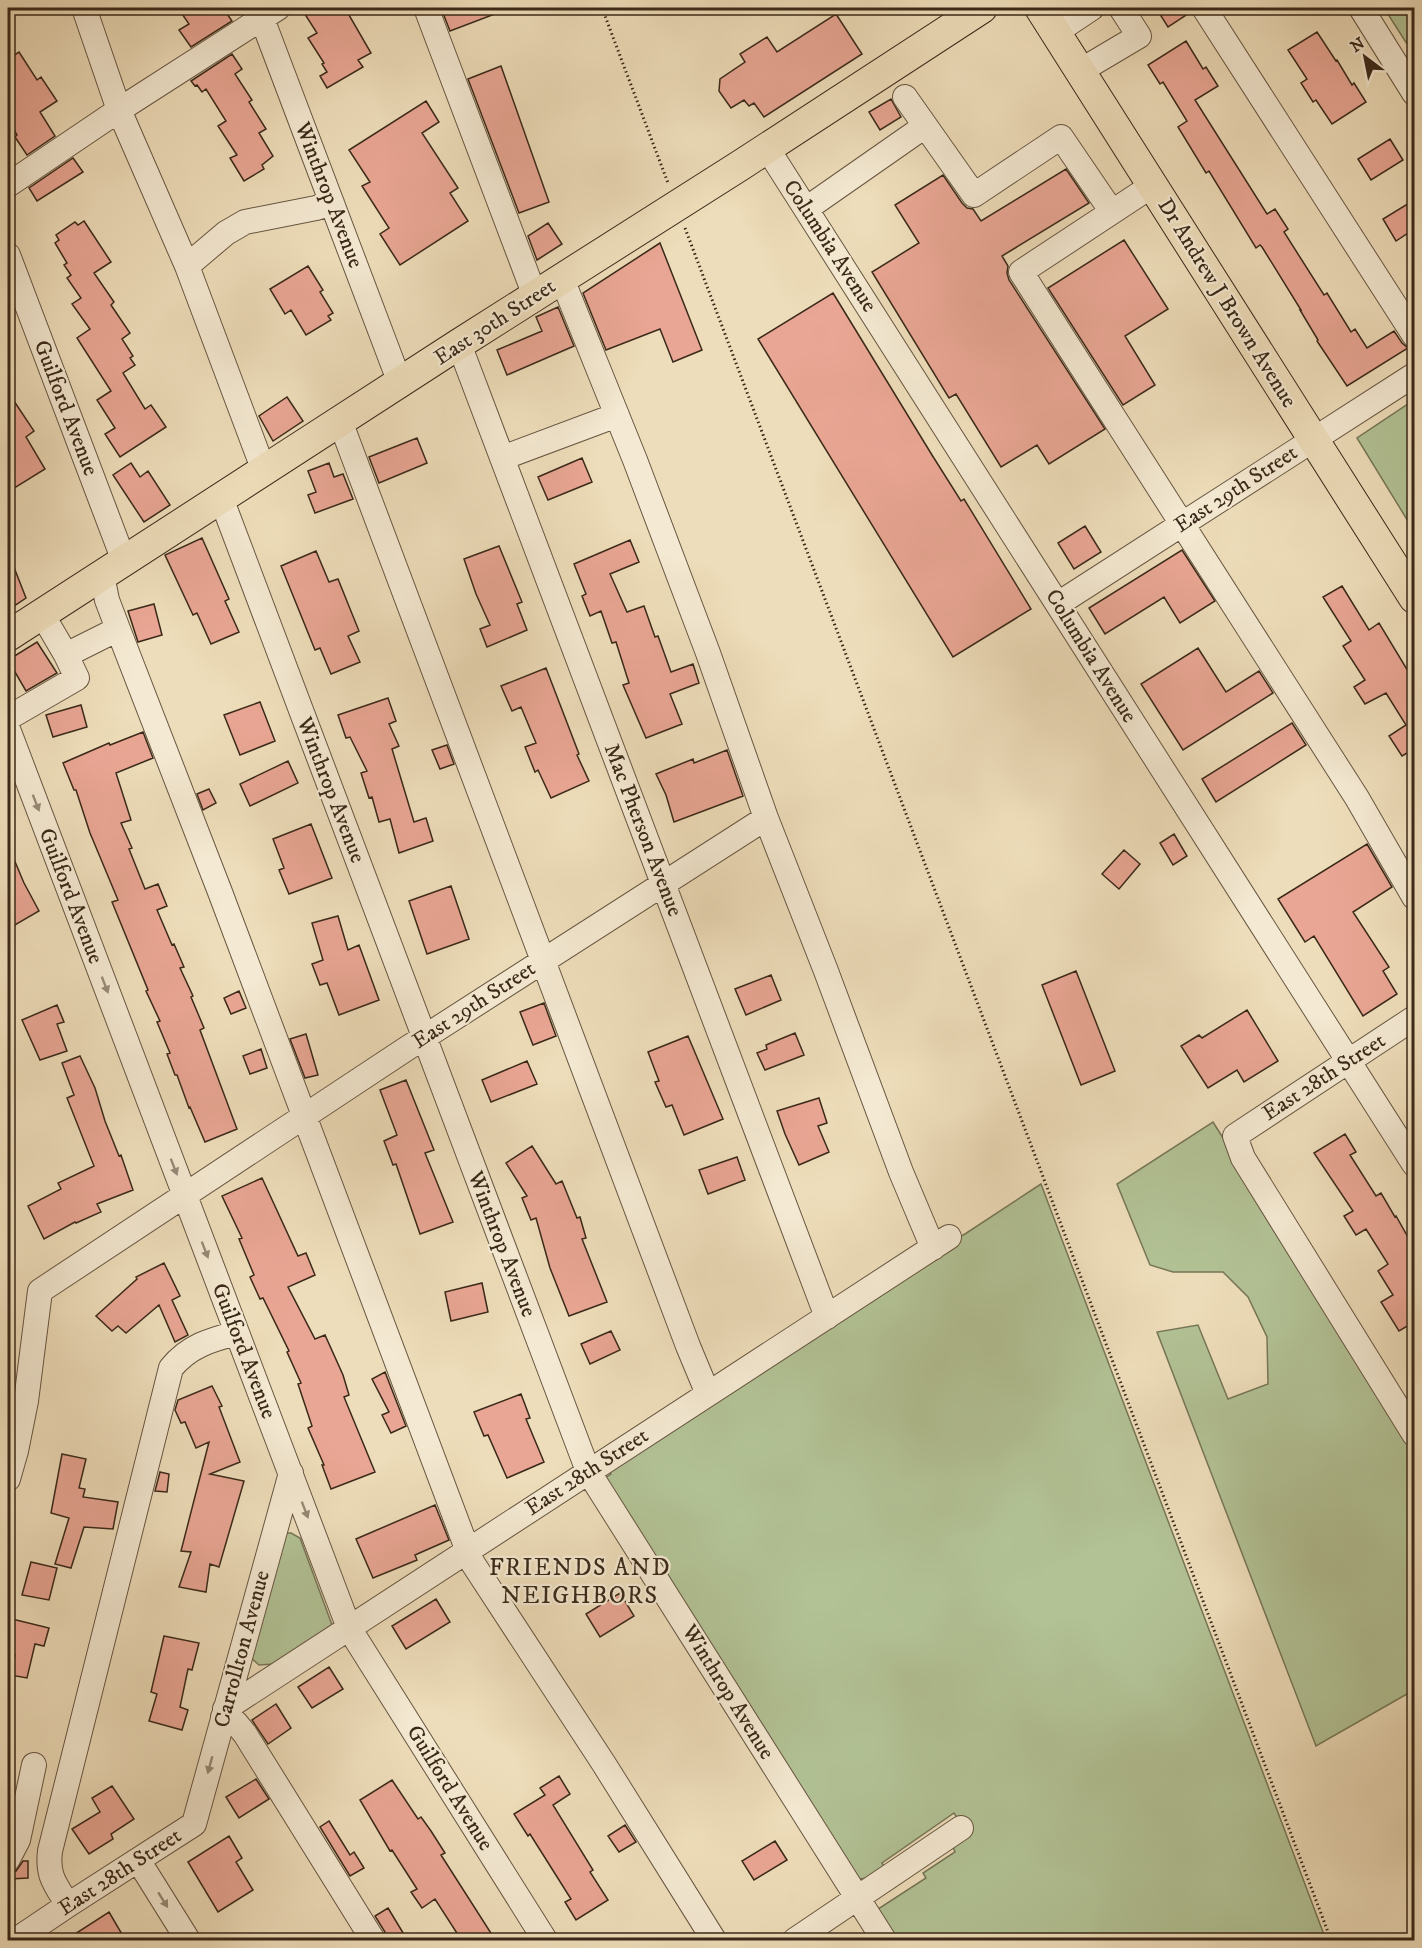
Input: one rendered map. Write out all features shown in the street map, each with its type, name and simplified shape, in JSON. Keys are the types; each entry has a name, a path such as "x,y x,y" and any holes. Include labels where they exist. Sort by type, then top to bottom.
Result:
{"main road":[{"name":"East 30th Street","path":"8,636 982,8"},
{"name":"Dr Andrew J Brown Avenue","path":"1048,20 1414,598"}],"street":[{"path":"84,8 119,110 187,266 264,471"},
{"path":"426,8 535,296"},
{"path":"1048,20 1092,8"},
{"path":"1080,71 1139,36 1121,8"},
{"path":"1204,8 1414,335"},
{"path":"1361,8 1414,93"},
{"path":"8,185 266,11"},
{"name":"Winthrop Avenue","path":"266,11 332,203 400,383"},
{"path":"904,97 974,195 1061,137 1112,212"},
{"path":"806,209 925,126"},
{"name":"Columbia Avenue","path":"767,148 1414,1164"},
{"path":"1153,185 1021,272 1357,798 1414,897"},
{"path":"187,266 226,232 245,222 332,203"},
{"name":"Guilford Avenue","path":"8,255 113,568 107,600 188,806 472,1562 604,1764 714,1941"},
{"path":"561,279 617,415 708,653 766,818"},
{"name":"Mac Pherson Avenue","path":"459,344 827,1317"},
{"name":"East 29th Street","path":"1058,604 1414,375"},
{"path":"502,458 617,415"},
{"path":"340,422 708,1394"},
{"name":"Winthrop Avenue","path":"221,498 588,1471 884,1941"},
{"path":"8,718 77,678 42,614"},
{"path":"66,655 118,629"},
{"name":"Guilford Avenue","path":"8,729 349,1628 545,1941"},
{"name":"East 29th Street","path":"8,1479 26,1401 40,1291 304,1116 766,818"},
{"name":"East 28th Street","path":"224,1713 588,1471 941,1242 901,1172 766,818"},
{"name":"East 28th Street","path":"1414,1018 1235,1136 1243,1158 1414,1434"},
{"path":"68,1905 54,1883 48,1867 50,1851 171,1368 191,1349 211,1340 237,1333"},
{"name":"Carrollton Avenue","path":"194,1824 291,1473"},
{"path":"224,1713 245,1734 373,1941"},
{"path":"8,1859 18,1840 34,1766"},
{"name":"East 28th Street","path":"16,1941 194,1824"},
{"path":"795,1941 961,1828"},
{"path":"138,1860 188,1941"}],"path":[{"path":"602,8 670,187"},
{"path":"684,224 1331,1941"}],"green space":[{"path":"1384,8 1414,8 1414,55"},
{"path":"1414,400 1414,531 1357,438"},
{"path":"1213,1122 1414,1443 1414,1690 1316,1746 1157,1332 1198,1325 1228,1399 1268,1384 1267,1337 1248,1297 1223,1272 1173,1272 1150,1265 1117,1184"},
{"path":"1041,1184 1326,1940 894,1940 875,1911 926,1878 923,1873 955,1852 953,1847 969,1836 954,1813 882,1863 885,1868 868,1878 859,1879 605,1478 611,1474 607,1468 942,1246 965,1234"},
{"path":"285,1533 291,1533 300,1538 332,1625 274,1664 259,1665 250,1657"}],"building":[{"path":"178,8 223,8 232,21 191,47 179,30 189,24"},
{"path":"301,8 345,8 371,53 358,60 363,67 327,88 320,76 327,72 322,64 324,63 308,38 317,33"},
{"path":"441,8 508,8 508,9 450,31"},
{"path":"1156,8 1190,8 1191,12 1168,27"},
{"path":"836,14 862,54 764,117 754,103 749,106 744,100 731,108 719,91 720,79 745,62 740,54 767,37 777,52"},
{"path":"1317,32 1366,102 1332,124 1316,100 1313,102 1301,83 1307,79 1288,50"},
{"path":"1186,41 1203,69 1206,67 1218,86 1195,100 1267,214 1275,209 1288,229 1284,232 1324,295 1327,293 1351,332 1355,329 1367,348 1394,331 1408,348 1347,386 1317,341 1301,310 1262,247 1260,245 1256,248 1209,171 1206,173 1178,127 1187,121 1163,82 1160,84 1148,65"},
{"path":"19,52 37,80 41,77 57,101 40,112 55,136 27,155 15,137 17,135 8,120 8,59"},
{"path":"232,54 242,69 235,74 252,100 249,102 266,129 259,133 273,156 262,165 264,169 244,181 230,158 237,155 218,126 226,121 206,89 202,92 191,81"},
{"path":"501,66 549,202 519,213 468,79"},
{"path":"891,99 901,117 880,130 869,112"},
{"path":"426,101 439,122 422,133 458,188 450,193 468,221 400,265 380,234 389,228 362,186 370,182 349,150"},
{"path":"1390,139 1403,160 1371,180 1358,159"},
{"path":"73,158 83,172 37,201 29,188"},
{"path":"1066,169 1089,203 1002,256 1008,266 1009,280 1105,429 1049,464 1037,445 1001,467 956,394 949,398 872,272 919,243 895,205 943,175 962,203 967,208 973,209 981,221"},
{"path":"1414,200 1414,229 1396,241 1383,219"},
{"path":"84,221 111,262 94,273 114,302 111,305 130,333 122,339 133,356 130,358 135,365 123,373 145,409 151,405 166,427 120,457 105,434 115,428 97,400 111,391 77,338 90,329 72,304 81,298 67,278 71,275 64,265 67,263 55,243 59,240 56,235 75,222 78,225"},
{"path":"548,223 562,244 537,260 528,236"},
{"path":"1124,240 1168,309 1125,336 1155,385 1123,405 1048,288"},
{"path":"660,243 702,350 673,362 660,329 606,350 583,293"},
{"path":"308,266 323,290 320,292 333,313 328,316 331,320 306,335 291,310 285,314 270,289"},
{"path":"833,293 932,455 961,501 964,499 1031,609 953,657 758,339"},
{"path":"558,307 574,346 507,375 497,350 542,331 536,317"},
{"path":"8,392 34,431 26,437 45,469 8,492"},
{"path":"287,397 303,421 273,441 259,416"},
{"path":"417,438 427,463 379,483 369,457"},
{"path":"582,458 592,482 548,500 538,477"},
{"path":"131,463 140,477 148,471 170,505 144,522 113,475"},
{"path":"329,463 334,477 343,474 353,499 315,513 308,495 316,492 308,471"},
{"path":"1085,526 1101,552 1074,569 1058,543"},
{"path":"202,538 229,599 225,601 239,632 211,644 197,613 193,615 165,555"},
{"path":"630,540 639,562 610,574 627,612 644,606 671,672 693,664 699,683 670,694 682,724 646,738 623,685 629,683 616,642 612,643 601,611 590,616 582,596 586,594 574,564"},
{"path":"499,546 522,602 517,604 527,630 487,647 480,629 490,625 464,559"},
{"path":"1182,550 1215,601 1180,623 1164,597 1105,634 1089,608"},
{"path":"316,551 329,582 338,579 359,631 348,636 360,662 331,674 320,648 315,650 281,566"},
{"path":"8,552 26,598 8,610"},
{"path":"1342,586 1369,630 1379,623 1414,681 1414,749 1402,756 1389,736 1406,725 1386,693 1365,704 1354,687 1365,680 1343,646 1351,641 1323,597"},
{"path":"154,604 162,635 138,642 128,611"},
{"path":"37,642 57,673 26,691 8,660"},
{"path":"1198,648 1226,692 1259,671 1273,693 1183,750 1141,684"},
{"path":"546,668 579,754 577,755 589,781 551,798 538,770 535,772 525,747 536,743 521,707 512,711 501,686"},
{"path":"388,698 396,721 389,724 399,746 392,749 414,822 426,818 433,841 399,853 390,819 379,822 372,797 369,798 361,773 367,771 350,737 346,738 338,715"},
{"path":"260,702 275,741 240,755 224,715"},
{"path":"81,705 87,727 53,737 46,715"},
{"path":"1292,723 1306,745 1216,802 1202,779"},
{"path":"143,732 153,758 116,773 131,820 121,823 145,889 158,884 167,906 157,910 184,967 180,968 204,1028 200,1030 237,1129 205,1142 167,1054 170,1053 157,1022 160,1021 112,902 118,900 90,833 76,790 74,790 63,763 109,743 110,745"},
{"path":"447,745 454,764 440,769 432,750"},
{"path":"727,750 743,796 674,822 666,795 656,774 693,759 694,763"},
{"path":"288,761 298,783 250,806 240,784"},
{"path":"209,789 216,803 203,810 197,794"},
{"path":"311,824 332,878 289,894 279,870 284,868 273,839"},
{"path":"1174,834 1187,856 1173,865 1160,843"},
{"path":"1367,844 1392,887 1353,912 1389,967 1383,971 1397,994 1363,1016 1314,936 1305,942 1278,899"},
{"path":"8,845 39,911 8,929"},
{"path":"1124,850 1140,864 1119,889 1102,874"},
{"path":"451,886 469,939 427,954 409,901"},
{"path":"338,916 348,950 359,945 379,1000 339,1015 327,983 320,985 312,964 323,960 312,923"},
{"path":"1076,971 1115,1071 1081,1085 1042,985"},
{"path":"771,975 781,1000 746,1015 735,989"},
{"path":"239,991 246,1008 231,1014 224,998"},
{"path":"544,1003 556,1036 533,1045 520,1012"},
{"path":"57,1005 64,1022 57,1024 67,1051 40,1060 22,1020"},
{"path":"1247,1010 1278,1061 1244,1082 1237,1070 1208,1088 1181,1046 1199,1035 1202,1038"},
{"path":"795,1033 804,1055 765,1070 757,1053 767,1049 766,1045"},
{"path":"306,1034 318,1075 305,1078 290,1039"},
{"path":"688,1036 723,1119 684,1135 672,1105 666,1107 655,1082 659,1081 648,1052"},
{"path":"261,1049 267,1068 250,1074 243,1056"},
{"path":"80,1056 95,1088 105,1121 119,1156 121,1155 133,1190 97,1204 101,1212 75,1222 44,1239 28,1206 61,1189 58,1183 94,1166 67,1098 74,1095 62,1063"},
{"path":"527,1061 537,1084 491,1102 482,1080"},
{"path":"406,1080 434,1150 425,1153 453,1222 420,1234 396,1164 393,1165 384,1141 397,1135 380,1090"},
{"path":"819,1098 827,1123 818,1126 829,1152 799,1165 777,1111"},
{"path":"1345,1134 1356,1152 1350,1155 1376,1196 1381,1193 1414,1248 1414,1322 1399,1331 1381,1302 1393,1295 1378,1271 1388,1264 1366,1229 1356,1235 1344,1216 1353,1211 1314,1153"},
{"path":"532,1146 556,1184 562,1181 577,1218 580,1217 586,1238 582,1239 607,1302 569,1316 550,1268 536,1218 531,1220 522,1198 527,1196 506,1163"},
{"path":"737,1157 745,1180 708,1194 699,1170"},
{"path":"262,1178 298,1256 306,1253 315,1275 288,1287 315,1339 325,1335 343,1375 349,1395 344,1397 375,1472 331,1489 322,1465 324,1465 308,1428 312,1426 298,1384 301,1383 287,1352 289,1351 250,1277 254,1275 239,1239 242,1238 222,1196"},
{"path":"164,1263 180,1296 172,1300 188,1335 175,1342 159,1305 126,1333 118,1326 112,1331 96,1316 137,1279 136,1277"},
{"path":"482,1283 488,1312 451,1321 445,1292"},
{"path":"611,1331 620,1350 590,1364 581,1344"},
{"path":"385,1372 406,1426 391,1433 382,1415 389,1412 372,1379"},
{"path":"212,1386 222,1406 219,1407 240,1462 210,1474 244,1481 219,1567 210,1564 206,1592 179,1587 191,1552 181,1551 209,1442 196,1448 185,1422 181,1423 175,1410 178,1400"},
{"path":"521,1394 530,1418 526,1419 544,1462 507,1478 488,1435 484,1436 474,1412"},
{"path":"62,1454 86,1459 79,1488 85,1489 83,1497 118,1502 113,1529 84,1527 71,1568 55,1564 69,1518 51,1513"},
{"path":"160,1472 169,1474 167,1492 155,1491"},
{"path":"435,1505 449,1540 415,1555 417,1560 373,1578 356,1539"},
{"path":"31,1562 57,1568 49,1600 22,1595"},
{"path":"620,1593 634,1616 600,1637 586,1614"},
{"path":"436,1599 450,1622 406,1649 392,1626"},
{"path":"8,1618 49,1628 44,1646 35,1644 27,1678 10,1675 15,1655 8,1653"},
{"path":"164,1636 199,1643 192,1670 188,1669 180,1707 188,1710 182,1730 149,1721 157,1694 151,1692"},
{"path":"329,1667 343,1689 312,1708 298,1687"},
{"path":"276,1704 291,1728 268,1744 252,1720"},
{"path":"559,1776 570,1794 553,1805 593,1870 590,1872 608,1900 576,1920 565,1902 571,1899 530,1834 528,1836 514,1814 545,1795 540,1788"},
{"path":"256,1779 269,1799 239,1818 226,1797"},
{"path":"392,1780 418,1819 421,1817 431,1831 445,1853 441,1855 496,1941 462,1941 435,1899 422,1908 411,1892 417,1889 392,1850 390,1851 360,1800"},
{"path":"112,1786 134,1819 111,1834 113,1839 89,1854 72,1829 100,1812 92,1798"},
{"path":"329,1821 350,1855 354,1852 364,1868 350,1876 320,1827"},
{"path":"625,1825 636,1842 619,1852 608,1836"},
{"path":"229,1836 242,1858 236,1862 253,1890 218,1912 188,1862"},
{"path":"775,1841 787,1860 754,1880 742,1861"},
{"path":"23,1861 28,1861 28,1878 10,1879 10,1873 16,1871"},
{"path":"388,1908 408,1941 387,1941 385,1932 375,1916"},
{"path":"109,1912 126,1941 64,1941"}],"district":[{"name":"FRIENDS AND NEIGHBORS","path":"580,1582"}]}
